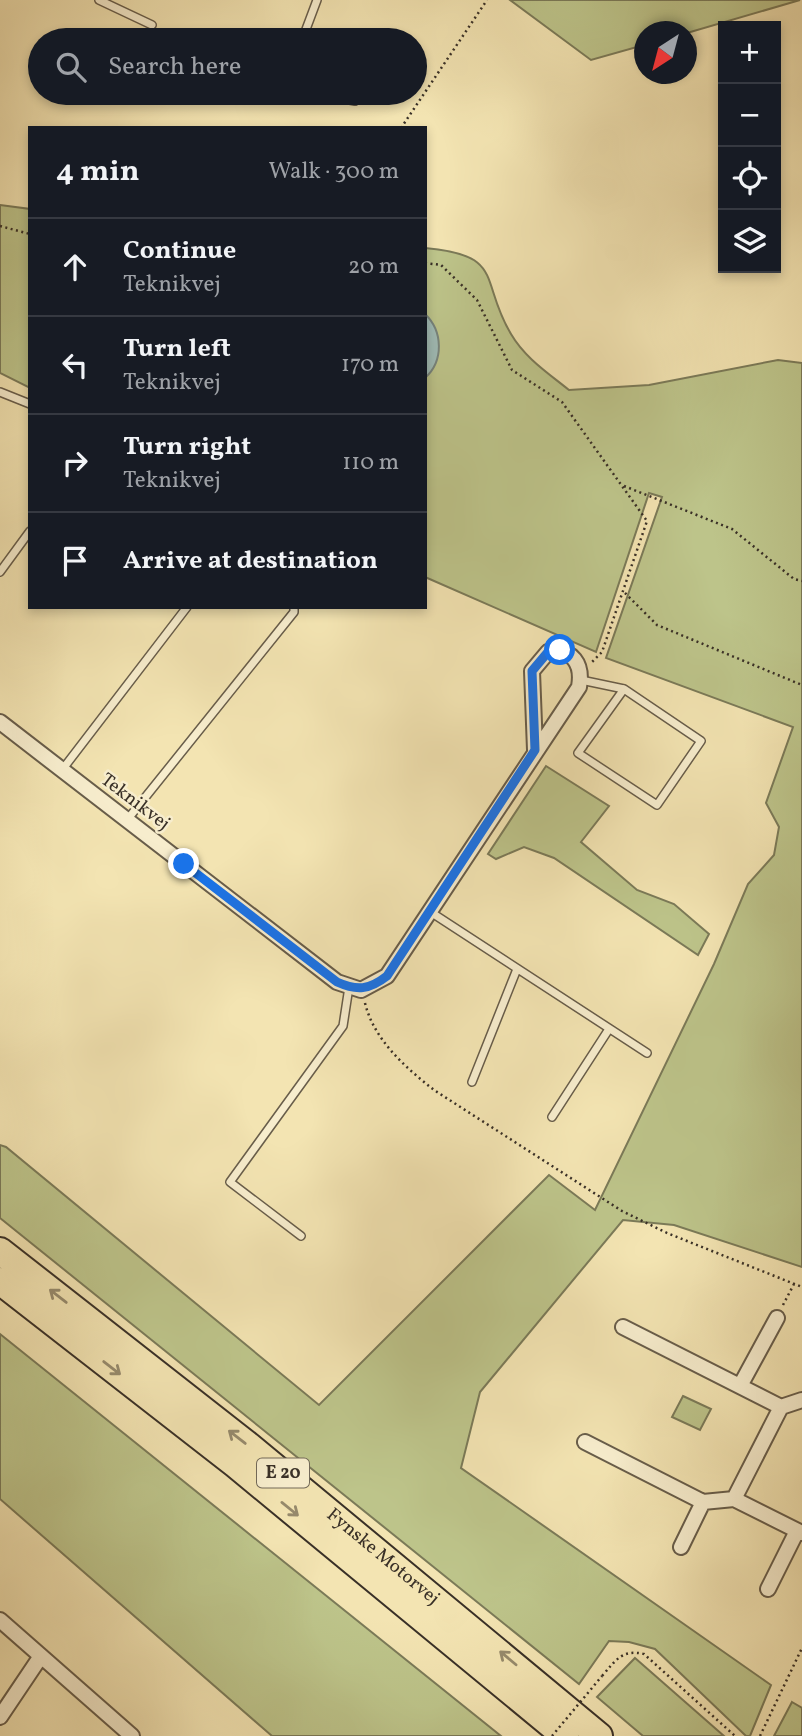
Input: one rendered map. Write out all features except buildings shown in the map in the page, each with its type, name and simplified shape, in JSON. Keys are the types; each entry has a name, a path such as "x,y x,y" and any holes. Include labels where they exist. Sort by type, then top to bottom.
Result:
{"highway":[{"name":"Fynske Motorvej","path":"0,1251 249,1446 599,1736"},
{"name":"Fynske Motorvej","path":"0,1281 235,1464 565,1736"}],"street":[{"path":"355,988 387,976 579,687 581,676 575,657 560,650 548,652 532,671 535,750"},
{"name":"Teknikvej","path":"0,722 337,982 355,988"},
{"path":"740,1386 776,1318"},
{"path":"623,1327 781,1407"},
{"path":"734,1499 781,1407 802,1400"},
{"path":"586,1442 703,1502 734,1499 799,1532 768,1589"},
{"path":"681,1547 703,1502"},
{"path":"0,1620 132,1736"},
{"path":"0,1717 41,1656"}],"lane":[{"path":"99,0 152,24"},
{"path":"306,28 317,0"},
{"path":"0,392 28,403"},
{"path":"0,572 28,534"},
{"path":"62,770 185,609"},
{"path":"127,820 294,609"},
{"path":"581,676 624,689 701,741 657,805 578,752 624,689"},
{"path":"429,911 647,1053"},
{"path":"472,1082 517,969"},
{"path":"301,1236 230,1181 343,1026 355,988"},
{"path":"552,1118 609,1029"}],"path":[{"path":"427,89 487,0"},
{"path":"402,126 416,105"},
{"path":"0,226 28,233"},
{"path":"427,263 440,265 477,300 512,370 562,402 647,521 625,593 602,652 581,676"},
{"path":"624,486 732,529 794,579 802,581"},
{"path":"625,593 657,625 802,685"},
{"path":"355,988 379,1035 408,1069 434,1090 622,1211 667,1233 802,1287"},
{"path":"776,1318 794,1283"},
{"path":"760,1736 802,1648"},
{"path":"552,1736 621,1654 631,1651 644,1654 735,1736"}],"green space":[{"path":"510,0 800,0 728,21 718,21 718,24 697,30 697,21 634,21 634,48 591,60"},
{"path":"0,205 28,209 28,387 0,373"},
{"path":"427,248 468,257 479,264 486,274 501,315 517,343 537,365 569,390 649,385 778,360 802,363 802,1267 674,1225 623,1220 480,1392 461,1468 771,1685 750,1736 746,1736 655,1649 629,1642 609,1641 579,1684 0,1218 0,1145 6,1147 319,1405 549,1175 595,1210 714,964 748,884 774,855 779,827 766,803 793,727 606,658 662,497 649,493 596,652 427,578"},
{"path":"546,766 609,806 581,842 637,890 674,904 709,934 698,955 554,858 524,847 496,859 488,854"},
{"path":"0,1334 501,1736 272,1736 0,1499"},
{"path":"683,1396 711,1409 700,1430 672,1417"},
{"path":"635,1658 724,1736 643,1736 597,1697"},
{"path":"792,1702 802,1708 802,1736 774,1736"}],"water":[{"path":"427,316 435,329 439,346 436,363 427,376"}],"route":[{"path":"184,864 337,982 361,990 377,984 387,976 535,750 532,671 548,652 560,650"}]}
